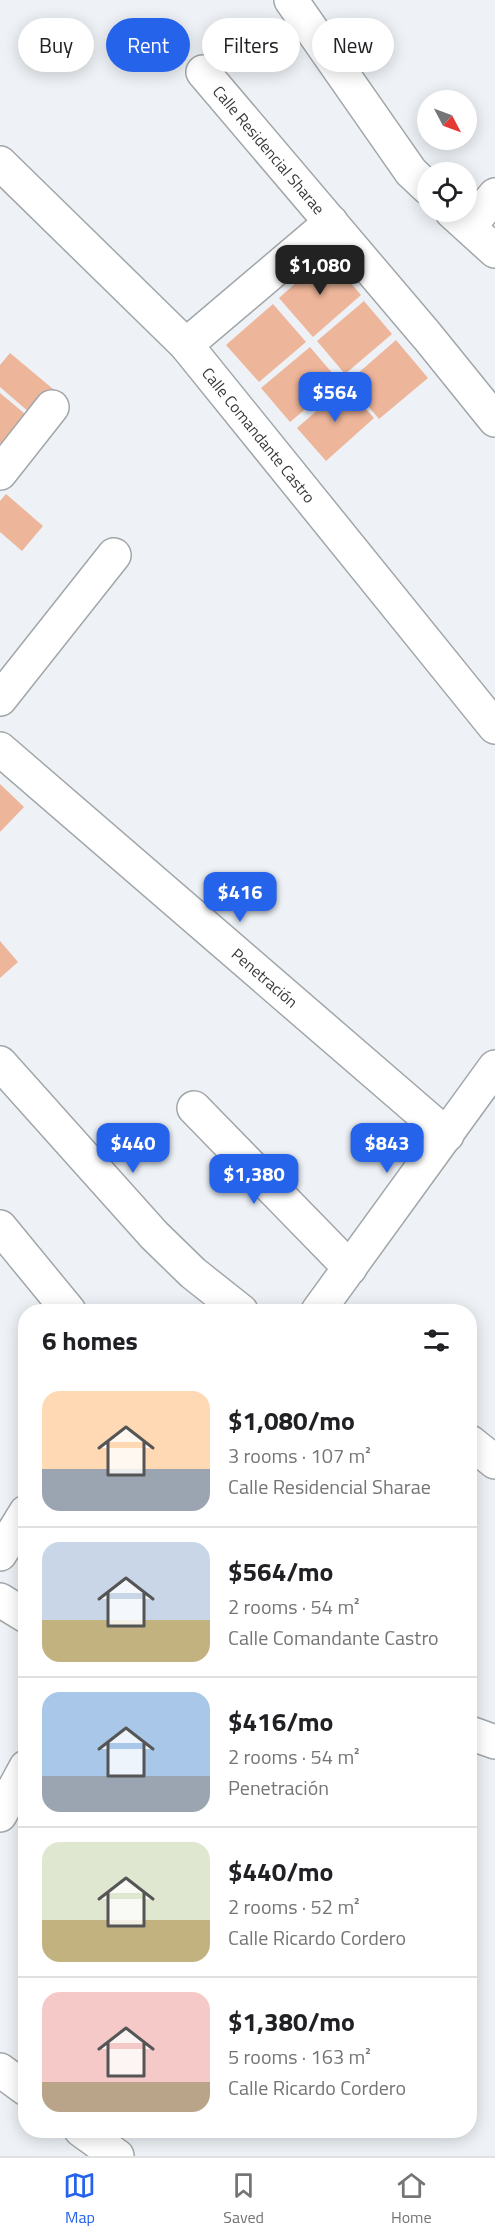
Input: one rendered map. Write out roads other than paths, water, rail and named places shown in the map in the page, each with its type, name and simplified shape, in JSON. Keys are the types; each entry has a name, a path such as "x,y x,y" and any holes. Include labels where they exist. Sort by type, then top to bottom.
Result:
{"street":[{"path":"291,0 417,178"},
{"name":"Calle Residencial Sharae","path":"203,72 428,337 495,420"},
{"name":"Calle Comandante Castro","path":"0,163 186,345 495,727"},
{"path":"477,208 495,195"},
{"path":"186,345 331,222"},
{"path":"463,222 495,251"},
{"path":"0,473 52,407"},
{"path":"0,699 114,555"},
{"name":"Penetración","path":"0,749 447,1135"},
{"path":"0,1063 154,1235 193,1273 232,1304"},
{"path":"323,1304 447,1135 490,1083"},
{"path":"195,1108 350,1268"},
{"path":"0,1227 63,1304"},
{"path":"477,1448 495,1462"},
{"path":"0,1554 18,1525"},
{"path":"0,1600 18,1611"},
{"path":"477,1736 495,1742"},
{"path":"0,1815 18,1782"},
{"path":"0,2070 18,2083"},
{"path":"92,2138 117,2156"}]}
